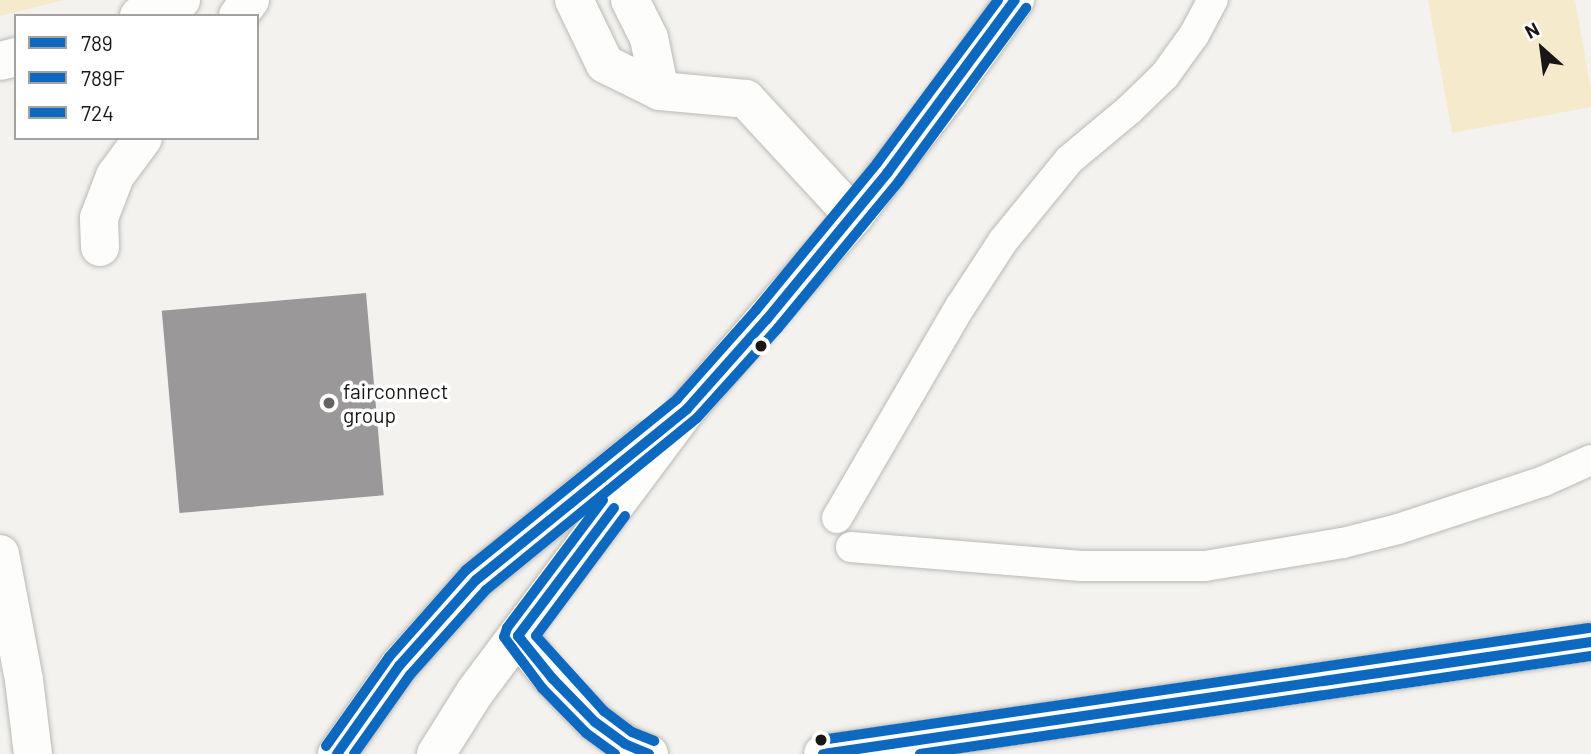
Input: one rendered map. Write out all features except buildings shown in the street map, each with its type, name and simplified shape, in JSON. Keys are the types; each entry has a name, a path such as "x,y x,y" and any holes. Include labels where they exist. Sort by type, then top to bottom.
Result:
{"street":[{"path":"144,14 181,0"},
{"path":"575,0 605,64 660,92 746,99 854,216"},
{"path":"630,0 649,38 660,92"},
{"path":"436,754 469,701 687,409 854,216 1015,0"},
{"path":"100,247 99,218 111,186 142,140"},
{"path":"337,754 399,666 476,580 687,409"},
{"path":"0,554 24,680 33,754"},
{"path":"518,636 552,678 595,722 625,744 649,754"},
{"path":"823,754 1591,642"}],"lane":[{"path":"837,518 960,307 1003,241 1069,160 1129,110 1165,75 1194,34 1213,0"},
{"path":"851,547 1102,567 1218,564 1343,543 1398,529 1544,481 1591,460"}],"shaded area":[{"path":"0,0 64,0 0,16"},
{"path":"1428,0 1575,0 1591,90 1591,107 1452,133"}],"transit line":[{"name":"724","path":"326,746 389,657 466,570 677,399 756,310 877,163 998,0"},
{"name":"789","path":"337,754 399,666 476,580 687,409 767,319 888,172 1015,0"},
{"name":"789F","path":"354,754 410,675 486,590 697,418 778,328 899,181 1026,8"},
{"name":"789F","path":"603,500 507,628 504,637 542,688 586,733 615,754"},
{"name":"789","path":"614,508 518,636 552,678 595,722 625,744 649,754"},
{"name":"724","path":"625,516 536,636 604,711 632,732 654,741"},
{"name":"724","path":"821,740 1589,628"},
{"name":"789","path":"823,754 1591,642"},
{"name":"789F","path":"920,754 1591,656"}],"place":[{"name":"fairconnect group","path":"329,403"}]}
